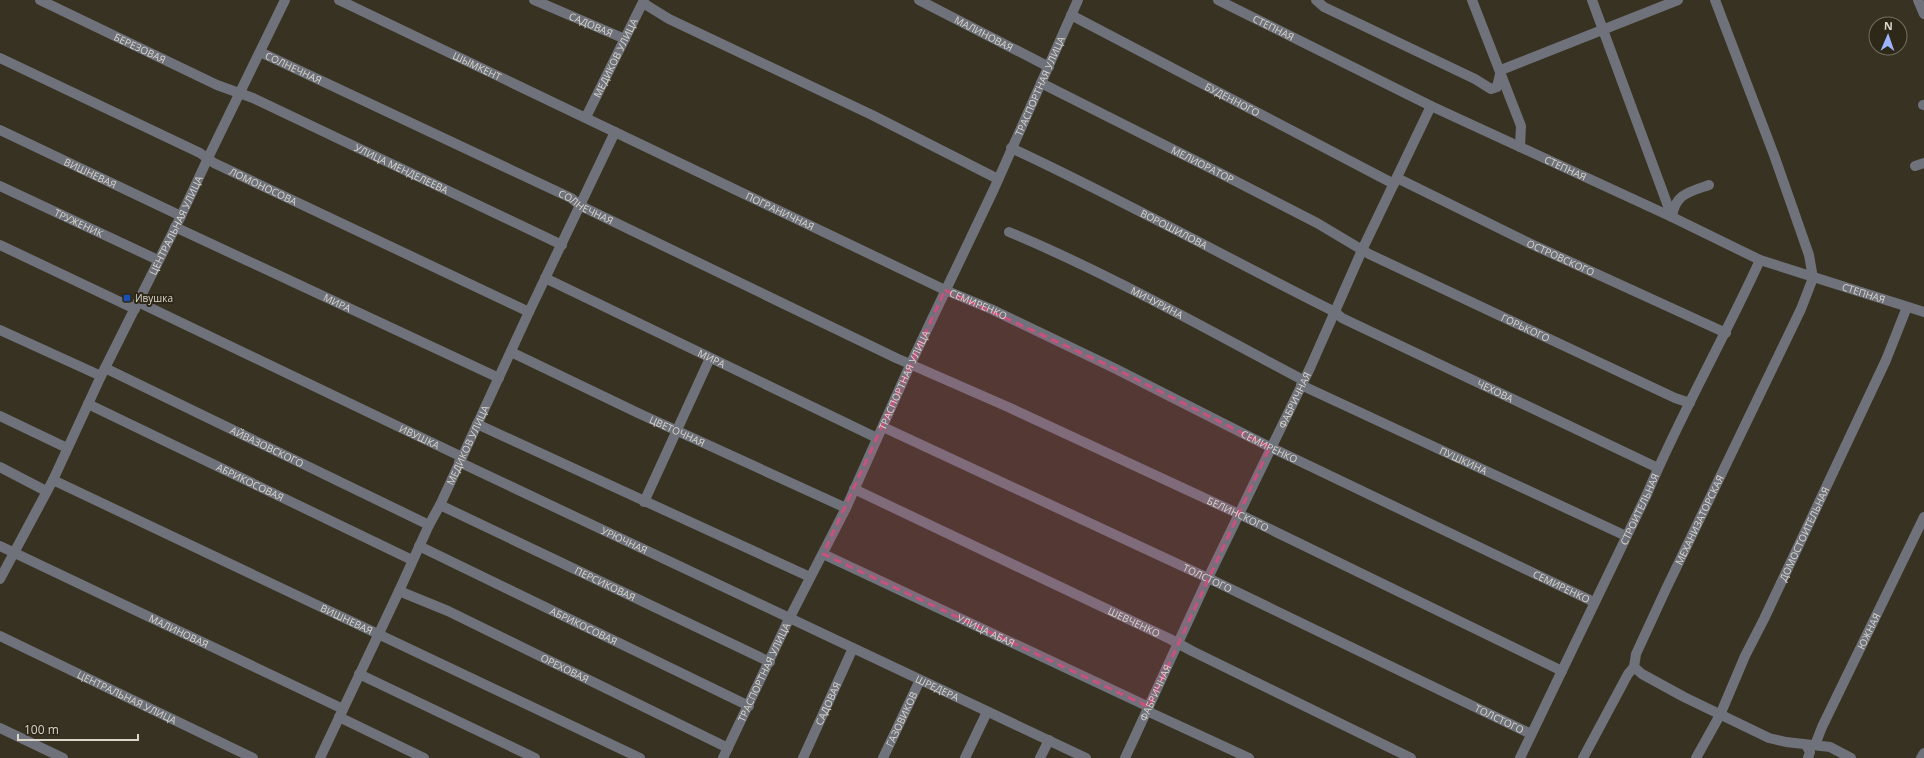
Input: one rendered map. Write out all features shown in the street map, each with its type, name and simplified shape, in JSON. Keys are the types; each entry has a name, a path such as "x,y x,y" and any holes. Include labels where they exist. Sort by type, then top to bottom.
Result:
{"street":[{"name":"БЕРЕЗОВАЯ","path":"40,0 217,85 240,94"},
{"name":"ЦЕНТРАЛЬНАЯ УЛИЦА","path":"0,579 53,480 103,372 181,216 285,0"},
{"name":"ШЫМКЕНТ","path":"339,0 615,132"},
{"name":"САДОВАЯ","path":"534,0 625,39"},
{"name":"МАЛИНОВАЯ","path":"919,0 1048,67"},
{"name":"ТРАСПОРТНАЯ УЛИЦА","path":"723,758 770,662 789,619 846,508 911,363 998,179 1078,0"},
{"name":"СТЕПНАЯ","path":"1218,0 1431,106 1672,217 1760,260 1924,312"},
{"path":"1316,0 1324,7 1475,79 1491,89 1497,87 1501,70"},
{"path":"1472,0 1501,70 1521,126 1520,147"},
{"path":"1592,0 1672,217"},
{"path":"1501,70 1678,0"},
{"path":"1715,0 1810,254 1813,278"},
{"path":"1918,0 1924,14"},
{"name":"МЕДИКОВ УЛИЦА","path":"586,117 644,2"},
{"path":"644,2 669,19 872,115 998,179"},
{"name":"БУДЕННОГО","path":"1071,15 1396,181"},
{"name":"СОЛНЕЧНАЯ","path":"260,52 563,195 581,206 762,294 911,363"},
{"name":"ЛОМОНОСОВА","path":"0,58 208,158 214,163 529,312"},
{"name":"МЕЛИОРАТОР","path":"1041,83 1162,143 1363,248"},
{"name":"УЛИЦА МЕНДЕЛЕЕВА","path":"240,94 253,98 562,244"},
{"name":"ФАБРИЧНАЯ","path":"1125,758 1208,578 1226,545 1270,447 1302,383 1363,248 1431,106"},
{"name":"ВИШНЕВАЯ","path":"0,130 181,216"},
{"name":"МЕДИКОВ УЛИЦА","path":"320,758 379,635 428,525 440,505 529,312 581,206 615,132"},
{"name":"ПОГРАНИЧНАЯ","path":"615,132 946,290"},
{"name":"ВОРОШИЛОВА","path":"1012,148 1087,184 1239,264 1335,312"},
{"name":"ОСТРОВСКОГО","path":"1396,181 1726,333"},
{"path":"1672,217 1673,206 1677,201 1685,194 1708,184"},
{"name":"ТРУЖЕНИК","path":"0,186 158,260"},
{"name":"МИРА","path":"175,227 499,378"},
{"name":"МИЧУРИНА","path":"1008,232 1061,254 1104,275 1302,383"},
{"name":"ИВУШКА","path":"0,245 137,305 461,460"},
{"name":"ГОРЬКОГО","path":"1363,248 1369,254 1690,403"},
{"name":"СТРОИТЕЛЬНАЯ","path":"1520,758 1658,468 1726,333 1760,260"},
{"name":"МИРА","path":"545,278 877,438"},
{"name":"МЕХАНИЗАТОРСКАЯ","path":"1583,758 1628,674 1634,667 1636,654 1789,334 1813,278"},
{"name":"СЕМИРЕНКО","path":"946,290 990,309 1114,368 1270,447 1594,602"},
{"name":"ДОМОСТОИТЕЛЬНАЯ","path":"1696,758 1720,715 1745,656 1764,619 1886,360 1907,307"},
{"name":"ЧЕХОВА","path":"1335,312 1342,318 1658,468"},
{"name":"АЙВАЗОВСКОГО","path":"0,330 103,372 428,525"},
{"name":"ЦВЕТОЧНАЯ","path":"511,352 677,431 846,508"},
{"path":"644,502 710,358"},
{"name":"БЕЛИНСКОГО","path":"911,363 1239,514 1562,671"},
{"name":"ПУШКИНА","path":"1302,383 1626,536"},
{"name":"АБРИКОСОВАЯ","path":"88,404 412,560"},
{"path":"0,416 67,448"},
{"path":"477,424 810,577"},
{"name":"ТОЛСТОГО","path":"883,427 1208,578 1531,734"},
{"name":"УРЮЧНАЯ","path":"461,460 789,619"},
{"path":"0,467 46,491"},
{"name":"ВИШНЕВАЯ","path":"53,480 640,758"},
{"name":"ШЕВЧЕНКО","path":"854,489 1178,643 1411,758"},
{"name":"ПЕРСИКОВАЯ","path":"440,505 770,662"},
{"name":"ЮЖНАЯ","path":"1808,758 1811,745 1822,726 1924,517"},
{"path":"0,546 14,553"},
{"name":"АБРИКОСОВАЯ","path":"419,546 749,706"},
{"name":"МАЛИНОВАЯ","path":"14,553 341,713 424,758"},
{"name":"УЛИЦА АБАЯ","path":"823,554 1249,758"},
{"name":"ОРЕХОВАЯ","path":"399,591 448,612 728,748"},
{"name":"ШРЕДЕРА","path":"789,619 1086,758"},
{"name":"ЦЕНТРАЛЬНАЯ УЛИЦА","path":"0,636 253,758"},
{"name":"САДОВАЯ","path":"803,758 853,648"},
{"path":"1634,667 1642,674 1720,715 1768,738 1830,748 1851,758"},
{"path":"359,674 535,758"},
{"name":"ГАЗОВИКОВ","path":"883,758 920,680"},
{"path":"965,758 987,712"},
{"path":"0,728 63,758"},
{"path":"1040,758 1048,740"},
{"path":"1921,758 1924,753"}],"highlighted area":[{"path":"945,290 1114,368 1270,447 1149,707 823,554"}],"place":[{"name":"Ивушка","path":"127,298"}]}
